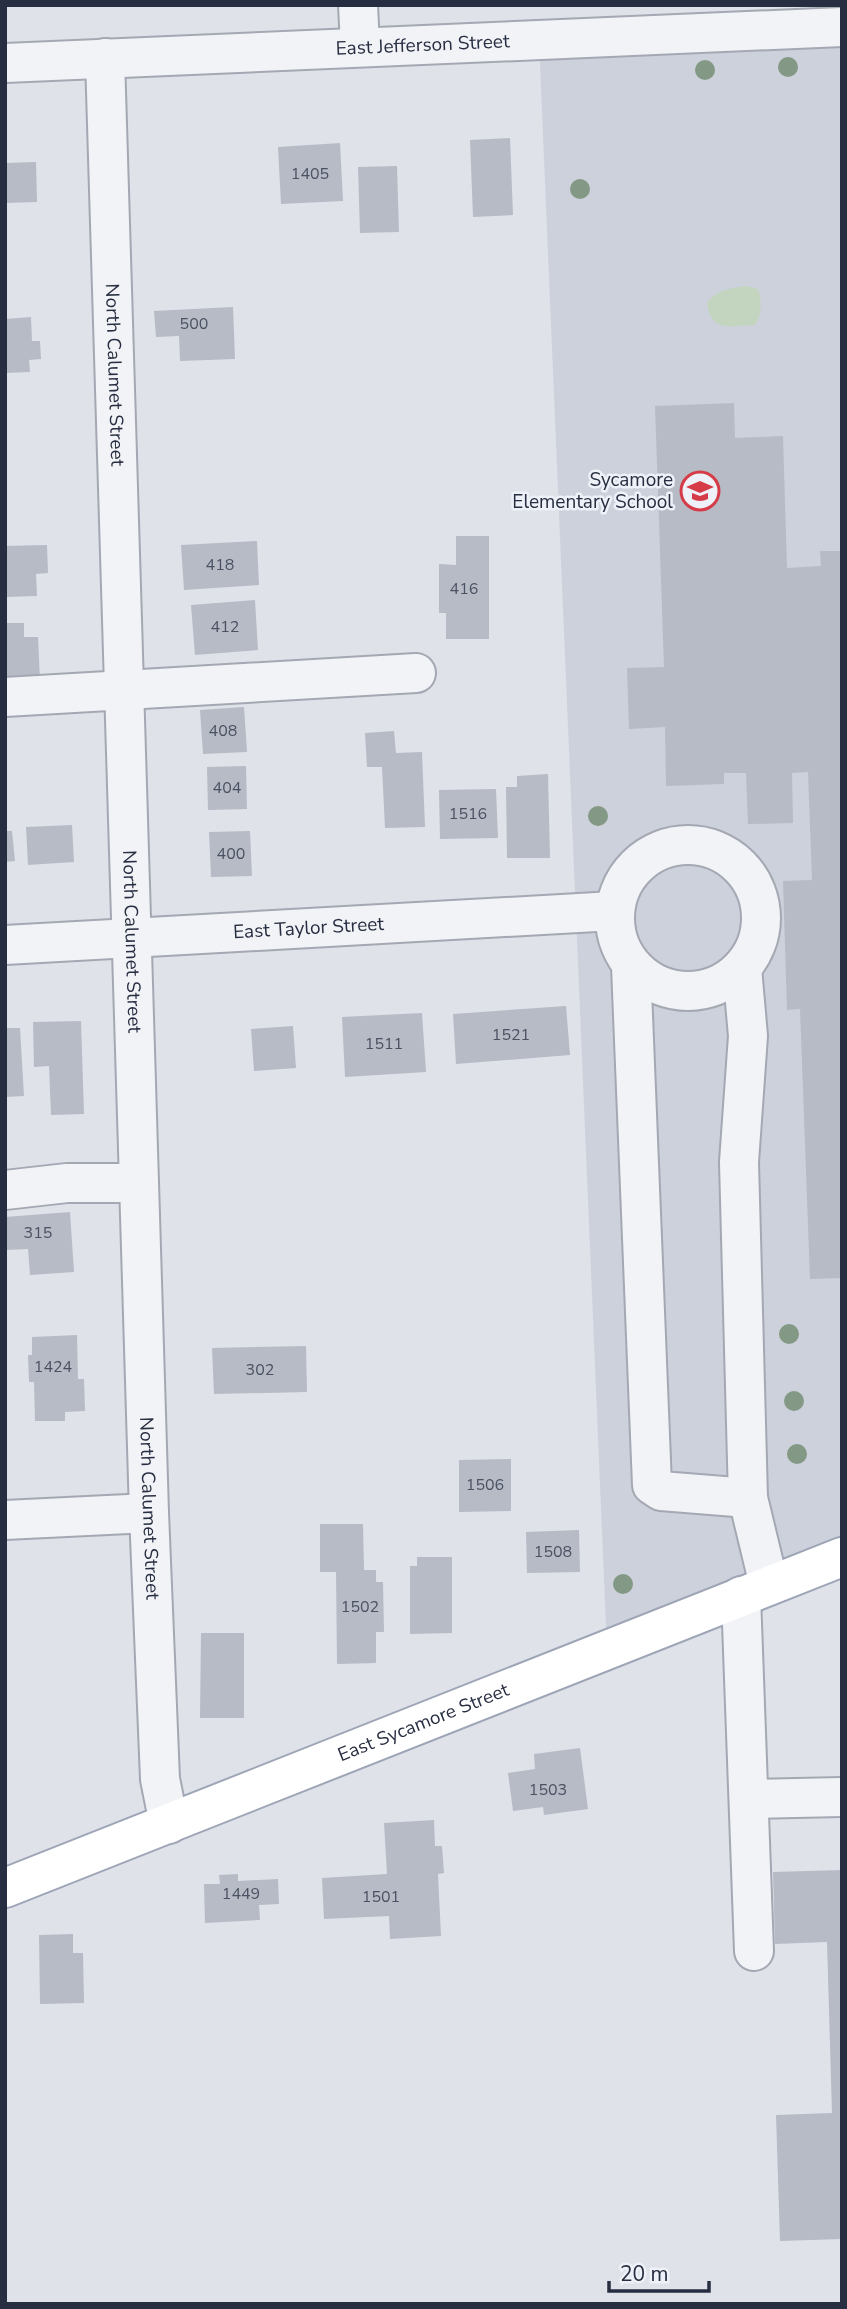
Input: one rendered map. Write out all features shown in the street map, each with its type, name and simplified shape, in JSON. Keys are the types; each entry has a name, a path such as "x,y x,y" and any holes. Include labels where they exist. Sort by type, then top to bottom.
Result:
{"main road":[{"name":"East Sycamore Street","path":"5,1888 842,1557"}],"street":[{"path":"358,5 360,46"},
{"name":"East Jefferson Street","path":"5,63 842,27"},
{"name":"North Calumet Street","path":"105,58 149,1513 160,1779 169,1824"},
{"path":"5,697 416,673"},
{"path":"681,845 706,846 729,857 747,875 759,897 762,922 756,947 742,968 722,983 698,991 674,990 650,982 631,966 615,931 614,911 621,887 635,866 656,852 681,845"},
{"name":"East Taylor Street","path":"5,946 614,911"},
{"path":"631,966 652,1485 661,1491 748,1497"},
{"path":"742,968 748,1036 739,1162 748,1497 755,1591 738,1785 754,1951"},
{"path":"5,1190 67,1183 139,1182"},
{"path":"5,1520 149,1513"},
{"path":"738,1785 842,1797"}],"shaded area":[{"name":"Sycamore Elementary School","path":"842,27 842,1556 607,1650 539,40"}],"green space":[{"path":"747,286 758,289 761,303 755,325 724,326 713,320 707,303 715,295 724,290"}],"building":[{"path":"510,138 513,215 473,217 470,140"},
{"path":"340,143 343,201 281,204 278,147"},
{"path":"36,162 37,202 5,203 5,163"},
{"path":"397,166 399,232 360,233 358,167"},
{"path":"233,307 235,359 180,361 179,336 156,337 154,311"},
{"path":"31,317 32,341 40,341 41,359 29,360 30,372 5,373 5,319"},
{"path":"734,403 735,438 783,436 787,568 821,566 820,551 842,551 842,1278 810,1279 800,1009 787,1010 783,881 812,880 808,772 792,773 793,823 748,824 746,773 724,773 724,784 666,786 665,727 629,729 627,668 664,667 655,406"},
{"path":"456,536 489,536 489,639 446,639 446,613 439,613 439,564 456,565"},
{"path":"257,541 259,585 184,590 181,545"},
{"path":"47,545 48,573 36,574 37,596 5,597 5,546"},
{"path":"255,600 258,650 195,655 191,605"},
{"path":"5,623 24,623 24,637 38,637 40,680 5,680"},
{"path":"244,707 247,752 203,754 200,710"},
{"path":"394,731 396,753 422,752 425,827 385,828 382,767 367,767 365,733"},
{"path":"246,766 247,809 208,810 207,767"},
{"path":"548,774 550,858 507,858 506,787 517,787 517,776"},
{"path":"496,789 498,838 440,839 439,790"},
{"path":"72,825 74,862 28,865 26,827"},
{"path":"5,831 12,831 15,861 5,862"},
{"path":"250,831 252,876 211,877 209,832"},
{"path":"566,1006 570,1055 456,1064 453,1014"},
{"path":"422,1013 426,1072 345,1077 342,1017"},
{"path":"81,1021 84,1114 51,1115 49,1066 34,1067 33,1022"},
{"path":"293,1026 296,1068 254,1071 251,1029"},
{"path":"5,1028 20,1028 24,1096 5,1097"},
{"path":"70,1212 74,1272 30,1275 28,1249 5,1250 5,1217"},
{"path":"77,1335 78,1379 84,1379 85,1411 65,1412 65,1421 35,1421 34,1382 29,1382 28,1355 32,1355 32,1337"},
{"path":"306,1346 307,1392 214,1394 212,1348"},
{"path":"511,1459 511,1511 459,1512 459,1460"},
{"path":"320,1524 363,1524 364,1570 376,1570 376,1582 383,1582 384,1632 376,1632 376,1663 337,1664 336,1572 320,1572"},
{"path":"579,1530 580,1572 527,1573 526,1532"},
{"path":"417,1557 452,1557 452,1633 410,1634 410,1566 417,1566"},
{"path":"201,1633 244,1633 244,1718 200,1718"},
{"path":"580,1748 588,1809 544,1815 543,1807 513,1811 508,1773 535,1769 534,1754"},
{"path":"434,1820 435,1846 442,1846 444,1873 438,1874 441,1936 390,1939 389,1916 324,1919 322,1878 387,1874 384,1823"},
{"path":"842,1870 842,2239 780,2241 776,2115 832,2113 827,1942 775,1944 773,1872"},
{"path":"238,1874 238,1881 278,1879 279,1904 259,1905 260,1920 205,1923 204,1884 220,1884 219,1875"},
{"path":"73,1934 73,1953 83,1953 84,2003 40,2004 39,1935"}],"place":[{"name":"Sycamore Elementary School","path":"700,491"}]}
